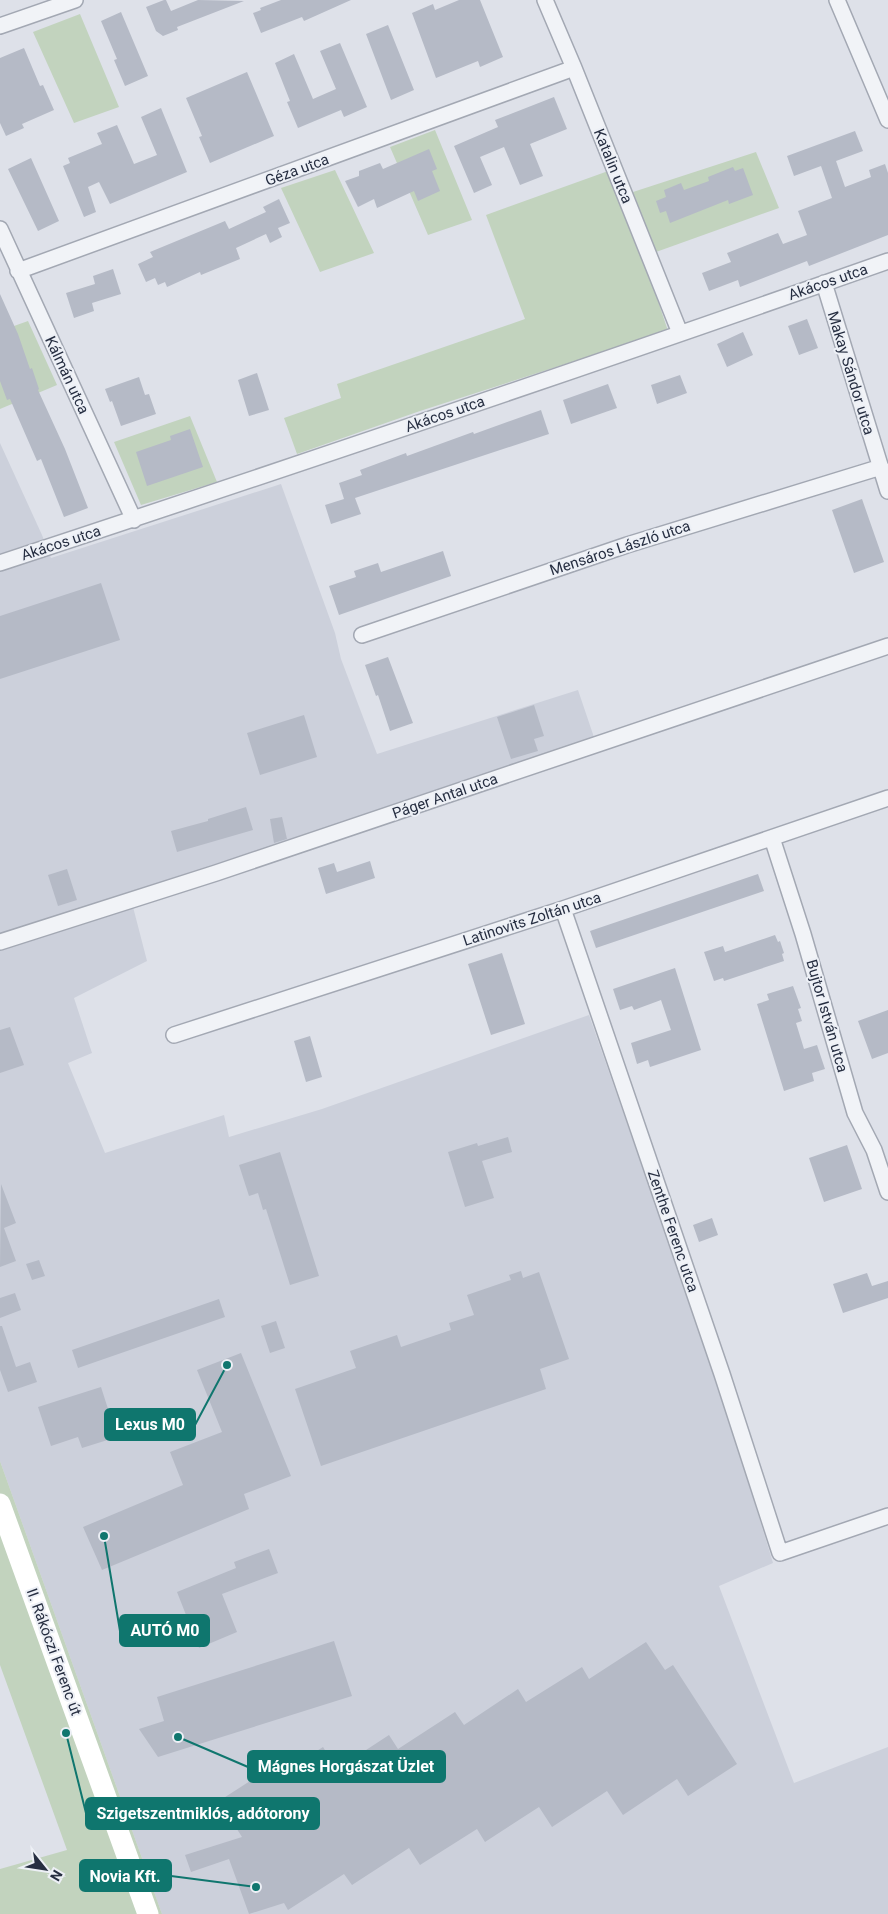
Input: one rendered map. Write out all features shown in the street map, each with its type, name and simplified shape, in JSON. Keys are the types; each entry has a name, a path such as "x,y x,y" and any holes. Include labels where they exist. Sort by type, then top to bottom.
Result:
{"main road":[{"name":"II. Rákóczi Ferenc út","path":"0,1504 148,1914"}],"street":[{"path":"0,26 75,0"},
{"name":"Katalin utca","path":"545,0 680,333"},
{"path":"837,0 888,120"},
{"name":"Géza utca","path":"18,271 574,68"},
{"name":"Kálmán utca","path":"0,229 134,520"},
{"name":"Akácos utca","path":"0,563 134,520 888,261"},
{"name":"Makay Sándor utca","path":"824,283 888,490"},
{"name":"Mensáros László utca","path":"362,636 627,545 880,467"},
{"name":"Páger Antal utca","path":"0,942 216,873 888,646"},
{"name":"Latinovits Zoltán utca","path":"174,1035 563,909 888,798"},
{"name":"Bujtor István utca","path":"772,838 803,934 855,1113 874,1150 888,1192"},
{"name":"Zenthe Ferenc utca","path":"563,909 715,1355 780,1553 888,1516"}],"shaded area":[{"path":"0,443 51,558 281,484 335,633 341,659 377,754 578,690 599,752 132,903 147,961 74,998 92,1053 68,1063 105,1153 224,1115 229,1137 322,1109 589,1015 718,1383 773,1563 719,1586 794,1783 888,1747 888,1914 162,1914 0,1461"}],"green space":[{"path":"80,14 119,107 74,123 33,32"},
{"path":"435,130 472,220 428,235 390,147"},
{"path":"756,152 779,208 656,252 633,192"},
{"path":"335,170 374,253 320,272 281,188"},
{"path":"611,170 633,226 668,331 420,411 297,454 284,418 341,398 337,384 525,319 486,215"},
{"path":"28,321 57,385 0,409 0,331"},
{"path":"190,416 217,482 141,505 114,442"},
{"path":"0,1461 162,1914 0,1914 0,1869 67,1850 0,1665"}],"building":[{"path":"166,0 171,11 198,0 244,1 177,27 178,30 163,36 156,31 146,7"},
{"path":"281,0 351,0 304,21 302,17 261,33 253,13 261,10 260,8"},
{"path":"459,0 480,0 503,57 480,67 478,61 436,78 412,13 433,4 435,10"},
{"path":"121,12 148,76 125,86 114,60 117,59 101,21"},
{"path":"388,25 414,90 391,100 366,34"},
{"path":"340,43 367,107 344,117 341,110 298,128 287,102 290,101 275,63 294,54 313,99 336,89 320,51"},
{"path":"24,48 40,86 43,85 54,110 22,124 24,128 6,136 0,123 0,58"},
{"path":"247,72 274,136 210,163 199,137 202,136 186,98"},
{"path":"554,97 567,129 530,144 543,176 520,185 504,147 480,157 492,185 474,193 454,146 498,127 495,120"},
{"path":"161,108 187,172 110,204 99,182 88,187 96,212 84,217 63,166 70,163 68,158 102,144 97,133 117,125 134,164 157,155 141,117"},
{"path":"855,131 863,151 836,161 845,187 871,177 869,170 885,164 888,173 888,235 809,266 807,261 740,287 738,280 709,291 702,273 731,262 727,253 778,233 783,244 807,235 798,211 832,198 821,166 794,176 787,156"},
{"path":"429,149 437,169 432,171 440,191 418,201 414,191 377,208 374,199 358,207 345,181 359,176 359,171 380,163 383,169"},
{"path":"31,158 59,221 38,231 8,169"},
{"path":"733,167 735,171 743,168 753,195 729,204 728,200 670,223 666,211 660,213 656,201 666,197 664,190 681,183 684,190 709,181 708,177"},
{"path":"279,199 290,223 278,228 282,237 270,243 266,234 236,248 240,259 201,275 200,272 167,287 165,282 158,285 155,278 146,282 138,264 153,257 150,252 225,221 229,229 266,212 263,207"},
{"path":"113,269 121,294 92,303 94,311 74,318 66,293 95,284 93,276"},
{"path":"0,294 88,508 64,517 41,459 37,461 10,399 7,400 0,381"},
{"path":"807,319 818,348 799,355 788,326"},
{"path":"743,332 753,355 727,367 717,344"},
{"path":"257,373 269,410 249,416 238,380"},
{"path":"680,375 687,393 657,404 651,385"},
{"path":"139,377 145,395 149,394 156,414 121,426 112,401 110,402 105,389"},
{"path":"608,384 617,408 571,424 563,400"},
{"path":"541,410 549,434 355,498 361,514 331,524 325,505 344,499 339,483 362,475 360,470 406,453 407,456 473,432 474,434"},
{"path":"190,429 203,467 147,486 136,452 171,440 170,436"},
{"path":"862,499 884,562 854,573 832,510"},
{"path":"443,551 451,576 339,615 329,586 356,577 354,571 378,563 381,572"},
{"path":"101,583 120,640 0,679 0,616"},
{"path":"388,657 413,723 390,731 378,695 376,696 365,665"},
{"path":"534,705 544,736 534,739 538,751 511,759 497,717"},
{"path":"304,715 317,757 260,775 247,733"},
{"path":"246,807 253,830 177,852 171,831 208,821 208,819"},
{"path":"282,817 287,839 274,843 270,819"},
{"path":"370,861 375,878 326,894 318,868 334,863 337,872"},
{"path":"67,869 77,900 58,906 48,875"},
{"path":"758,874 764,891 596,948 590,931"},
{"path":"775,935 778,942 780,941 784,953 782,954 784,961 724,981 723,978 714,981 704,952 723,946 725,952"},
{"path":"502,953 525,1024 491,1035 468,964"},
{"path":"675,968 701,1050 650,1067 648,1060 637,1064 631,1043 671,1030 661,1000 634,1010 632,1006 620,1010 613,989"},
{"path":"793,986 801,1008 798,1009 802,1021 796,1023 804,1049 817,1045 825,1069 812,1073 814,1081 784,1091 757,1004 769,1000 767,994"},
{"path":"888,1010 888,1053 872,1059 858,1021"},
{"path":"10,1027 24,1065 0,1073 0,1030"},
{"path":"310,1036 322,1077 306,1082 294,1041"},
{"path":"508,1137 512,1152 482,1161 494,1198 465,1207 448,1152 477,1143 478,1146"},
{"path":"847,1145 862,1189 824,1202 809,1158"},
{"path":"280,1152 319,1276 290,1285 266,1209 263,1210 258,1193 249,1196 239,1165"},
{"path":"1,1184 16,1223 4,1228 16,1261 0,1267"},
{"path":"712,1218 718,1235 699,1242 693,1225"},
{"path":"39,1260 45,1276 32,1280 26,1264"},
{"path":"521,1271 523,1278 539,1272 569,1359 540,1369 546,1389 321,1466 295,1389 356,1368 350,1351 397,1335 401,1347 451,1330 449,1323 474,1315 467,1295 511,1280 509,1275"},
{"path":"867,1273 872,1286 888,1281 888,1298 843,1313 833,1284"},
{"path":"15,1293 21,1310 0,1318 0,1298"},
{"path":"219,1299 225,1317 78,1368 72,1350"},
{"path":"276,1321 285,1348 270,1353 261,1326"},
{"path":"0,1326 2,1326 16,1367 30,1362 37,1382 8,1392 0,1370"},
{"path":"241,1353 291,1476 244,1494 249,1509 102,1570 83,1527 183,1485 170,1452 222,1432 197,1370"},
{"path":"101,1387 117,1437 82,1448 78,1437 51,1446 38,1407"},
{"path":"269,1549 278,1573 222,1594 237,1632 199,1648 177,1592 236,1568 234,1562"},
{"path":"334,1641 352,1696 158,1757 139,1729 164,1721 157,1697"},
{"path":"646,1642 665,1670 673,1665 737,1764 688,1796 677,1779 623,1815 607,1791 552,1827 539,1807 485,1842 477,1829 420,1865 409,1848 352,1885 344,1874 288,1910 284,1903 249,1914 229,1859 191,1872 185,1855 242,1837 219,1801 264,1772 270,1781 323,1747 337,1769 389,1735 398,1749 455,1712 464,1725 518,1689 526,1702 582,1667 589,1679"}],"place":[{"name":"Lexus M0","path":"227,1365"},
{"name":"AUTÓ M0","path":"104,1536"},
{"name":"Szigetszentmiklós, adótorony","path":"66,1733"},
{"name":"Mágnes Horgászat Üzlet","path":"178,1737"},
{"name":"Novia Kft.","path":"256,1887"}]}
